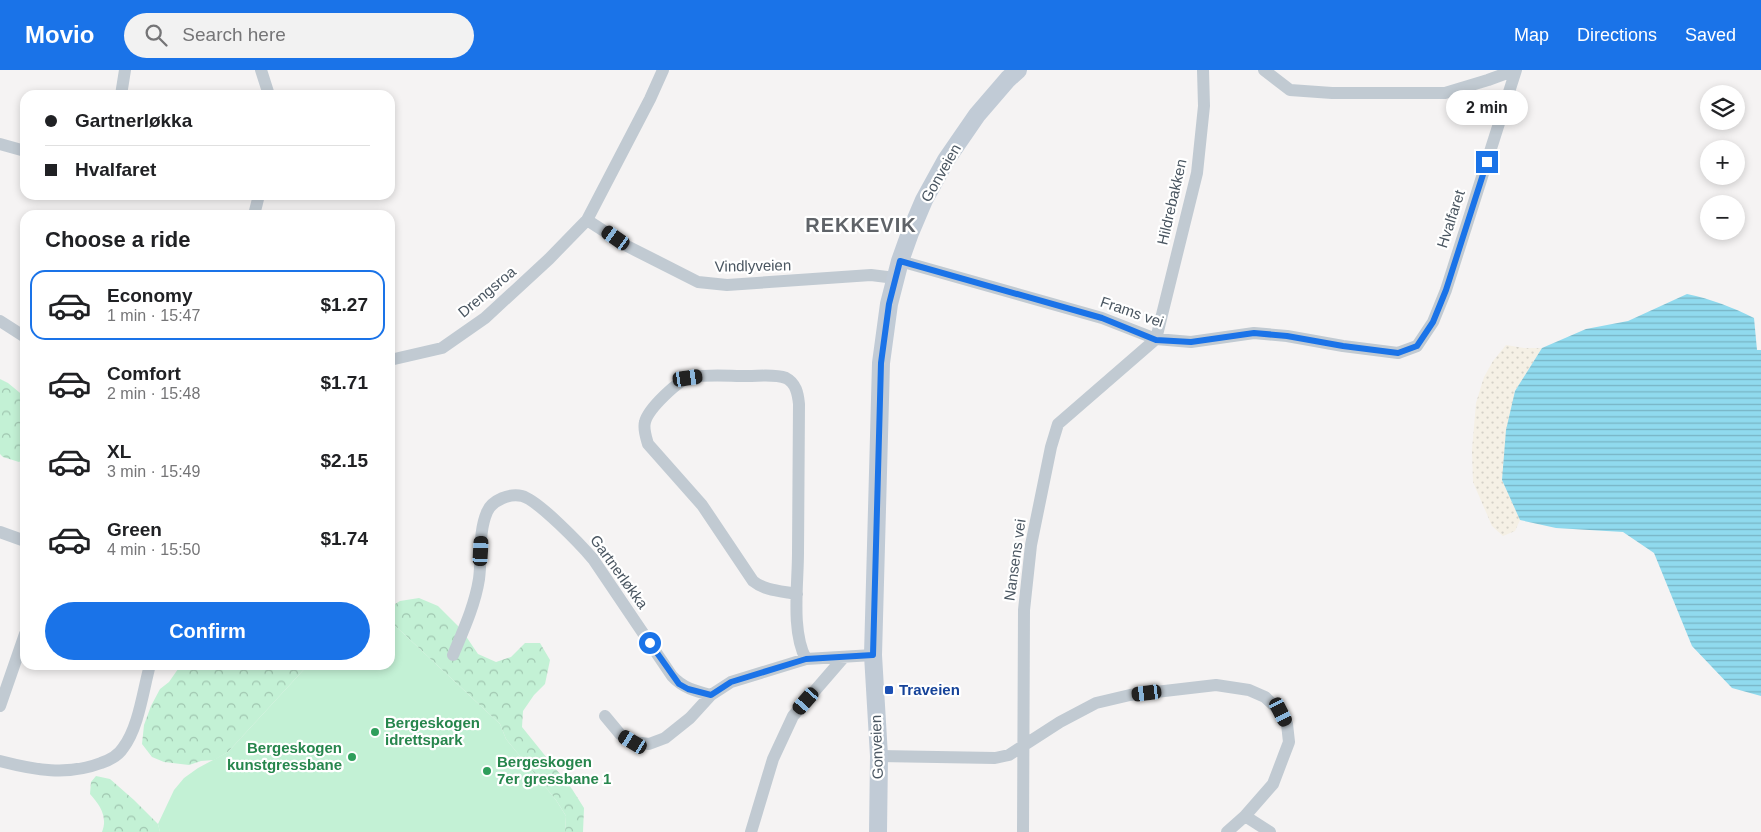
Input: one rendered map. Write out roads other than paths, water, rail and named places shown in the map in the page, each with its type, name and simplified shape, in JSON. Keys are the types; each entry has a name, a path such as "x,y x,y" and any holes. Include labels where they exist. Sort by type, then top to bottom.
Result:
{"street":[{"path":"122,90 125,70"},
{"path":"261,70 267,90"},
{"path":"586,220 650,99 662,70"},
{"name":"Gonveien","path":"878,832 879,756 873,655 881,363 889,304 897,269 924,200 946,160 977,115 1018,70"},
{"name":"Hildrebakken","path":"1156,340 1197,173 1204,106 1202,70"},
{"path":"1264,70 1290,90 1332,93 1445,92 1515,70"},
{"name":"Hvalfaret","path":"1417,346 1433,322 1446,290 1515,70"},
{"path":"0,144 20,150"},
{"name":"Vindlyveien","path":"586,220 627,246 698,282 727,285 800,281 871,275 897,269"},
{"name":"Drengsroa","path":"395,359 442,348 486,318 549,259 586,220"},
{"name":"Frams vei","path":"897,269 1102,318 1156,340 1191,342 1254,333 1287,336 1398,353 1417,346"},
{"path":"0,321 20,334"},
{"name":"Nansens vei","path":"1023,832 1024,610 1031,544 1058,424 1156,340"},
{"path":"797,594 768,589 753,581 702,505 648,444 645,421 661,400 678,384 688,378 704,375 773,376 786,379 794,385 798,392 797,634 800,648 806,659"},
{"name":"Gartnerløkka","path":"453,655 476,596 484,521 488,509 498,500 512,496 523,496 534,502 587,552 607,578 679,684 688,689 711,695"},
{"path":"0,532 20,539"},
{"path":"0,706 20,648"},
{"path":"605,716 620,734 633,742 649,744 665,738 690,718 711,695 731,682 806,659 873,655"},
{"path":"751,832 772,759 793,716 844,657"},
{"path":"0,761 54,772 73,771 93,766 116,756 123,749 135,723 149,670"},
{"path":"879,756 995,758 1009,755 1060,722 1096,703 1130,696 1207,686 1231,686 1249,690 1265,697 1281,712 1287,724 1289,742 1273,784 1245,816 1227,832"},
{"path":"1245,816 1270,832"}],"water":[{"path":"1687,294 1738,310 1754,318 1757,350 1761,350 1761,696 1732,688 1692,646 1654,553 1623,532 1556,528 1520,520 1502,480 1506,430 1515,391 1542,348 1586,329 1628,321"}],"place":[{"name":"Traveien","path":"889,690"},
{"name":"Bergeskogen idrettspark","path":"375,732"},
{"name":"Bergeskogen kunstgressbane","path":"352,757"},
{"name":"Bergeskogen 7er gressbane 1","path":"487,771"}],"district":[{"name":"REKKEVIK","path":"861,225"}]}
